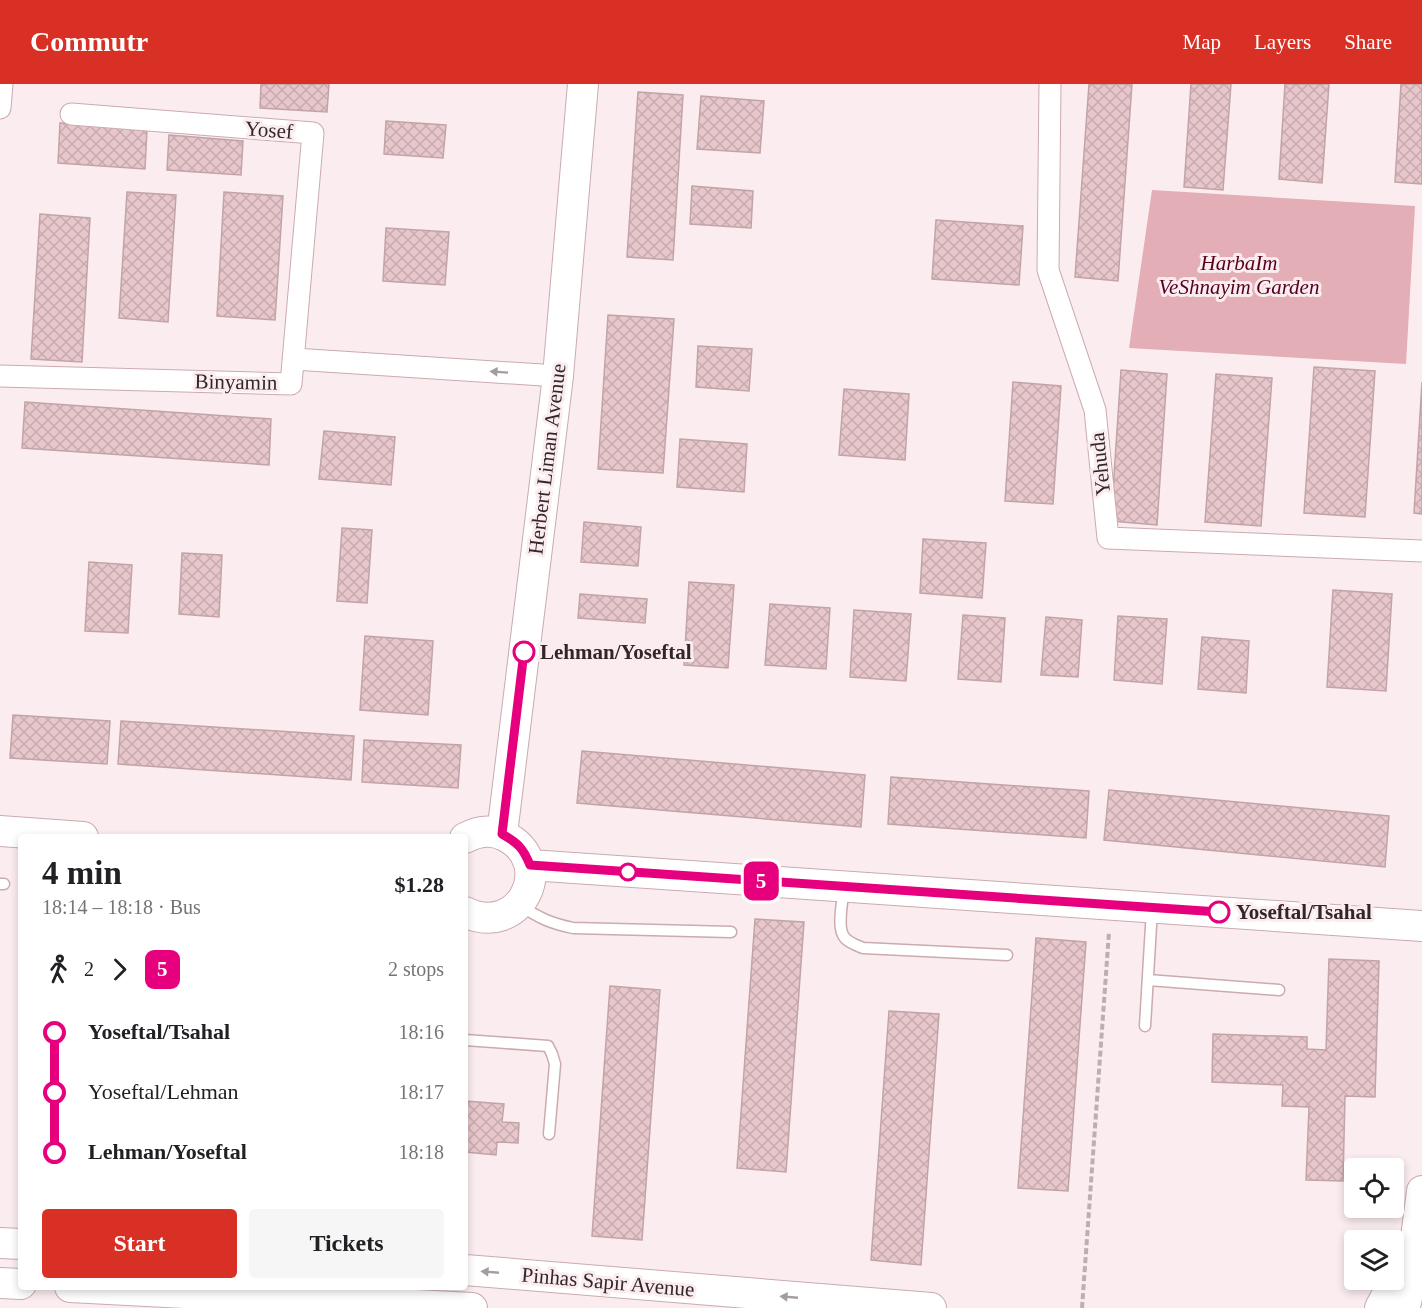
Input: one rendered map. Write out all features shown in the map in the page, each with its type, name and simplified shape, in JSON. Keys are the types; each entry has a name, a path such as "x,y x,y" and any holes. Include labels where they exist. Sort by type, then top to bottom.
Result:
{"street":[{"path":"0,108 2,84"},
{"name":"Herbert Liman Avenue","path":"502,834 558,376 582,84"},
{"name":"Yehuda","path":"1050,84 1048,270 1095,410 1108,538 1422,550"},
{"name":"Yosef","path":"72,114 313,133 294,359"},
{"name":"Binyamin","path":"0,376 291,384 294,359 558,376"},
{"path":"0,831 42,834"},
{"path":"468,836 488,831 502,834 515,841 524,852 530,865 527,893 519,905 508,914 494,918 480,918 468,913"},
{"path":"530,865 1422,926"},
{"path":"1403,1308 1410,1284 1422,1191"},
{"path":"1380,1308 1418,1221"},
{"path":"0,1243 18,1244"},
{"name":"Pinhas Sapir Avenue","path":"468,1270 931,1308"},
{"path":"0,1283 18,1284"},
{"path":"127,1290 472,1308"}],"lane":[{"path":"844,886 840,924 843,937 853,944 863,948 1007,955"},
{"path":"519,905 543,920 573,928 731,932"},
{"path":"1145,1026 1152,907"},
{"path":"1148,980 1279,990"},
{"path":"468,1040 548,1046 555,1064 549,1134"}],"path":[{"path":"1082,1308 1111,904"}],"green space":[{"name":"HarbaIm VeShnayim Garden","path":"1152,190 1415,206 1406,364 1129,348"}],"building":[{"path":"261,84 329,84 327,112 260,108"},
{"path":"1089,84 1132,84 1118,281 1075,277"},
{"path":"1191,84 1231,84 1223,190 1184,187"},
{"path":"1285,84 1329,84 1322,183 1279,179"},
{"path":"1401,84 1422,84 1422,184 1395,182"},
{"path":"638,92 683,95 673,260 627,257"},
{"path":"701,96 764,101 760,153 697,149"},
{"path":"386,121 446,125 443,158 384,154"},
{"path":"60,123 147,129 145,169 58,163"},
{"path":"169,135 243,141 241,175 167,170"},
{"path":"692,186 753,191 751,228 690,224"},
{"path":"127,192 176,195 168,322 119,318"},
{"path":"224,192 283,196 275,320 217,316"},
{"path":"40,214 90,218 82,362 31,359"},
{"path":"936,220 1023,226 1019,285 932,279"},
{"path":"386,228 449,232 445,285 383,281"},
{"path":"608,315 674,319 663,473 598,469"},
{"path":"698,346 752,349 749,391 696,387"},
{"path":"1314,367 1375,371 1365,517 1304,513"},
{"path":"1121,370 1167,374 1157,525 1111,521"},
{"path":"1216,374 1272,378 1261,526 1205,522"},
{"path":"1013,382 1061,386 1053,504 1005,501"},
{"path":"1422,382 1422,514 1414,513"},
{"path":"844,389 909,394 905,460 839,455"},
{"path":"25,402 271,419 269,465 22,448"},
{"path":"324,431 395,437 391,485 319,479"},
{"path":"680,439 747,444 744,492 677,487"},
{"path":"584,522 641,527 638,566 581,562"},
{"path":"342,528 372,530 367,603 337,601"},
{"path":"923,539 986,543 982,598 920,593"},
{"path":"182,553 222,555 219,617 179,614"},
{"path":"89,562 132,565 128,633 85,631"},
{"path":"689,582 734,585 728,668 684,665"},
{"path":"1333,590 1392,594 1386,691 1327,687"},
{"path":"580,594 647,599 645,623 578,618"},
{"path":"770,604 830,608 826,669 765,665"},
{"path":"854,610 911,614 906,681 850,677"},
{"path":"963,615 1005,618 1001,682 958,679"},
{"path":"1118,616 1167,619 1162,684 1114,680"},
{"path":"1046,617 1082,620 1078,677 1041,675"},
{"path":"365,636 433,641 428,715 360,710"},
{"path":"1202,637 1249,641 1246,693 1198,689"},
{"path":"13,715 110,721 107,764 10,758"},
{"path":"121,721 354,736 351,780 118,764"},
{"path":"364,740 461,745 458,788 362,782"},
{"path":"582,751 865,775 861,827 577,803"},
{"path":"891,777 1089,791 1086,838 888,824"},
{"path":"1109,790 1389,816 1385,867 1104,840"},
{"path":"755,919 804,922 786,1172 737,1168"},
{"path":"1036,938 1086,942 1068,1191 1018,1188"},
{"path":"1329,959 1379,961 1375,1097 1345,1096 1343,1181 1306,1180 1309,1107 1282,1106 1283,1085 1212,1082 1213,1034 1307,1037 1307,1049 1326,1050"},
{"path":"610,986 660,990 642,1240 592,1236"},
{"path":"889,1011 939,1014 921,1265 871,1260"},
{"path":"468,1101 504,1104 502,1122 519,1123 518,1143 497,1142 496,1155 468,1152"}],"bus line":[{"name":"5","path":"524,652 502,834 515,841 524,852 530,865 1219,912"}],"place":[{"name":"Lehman/Yoseftal","path":"524,652"},
{"name":"Yoseftal/Tsahal","path":"1219,912"}]}
